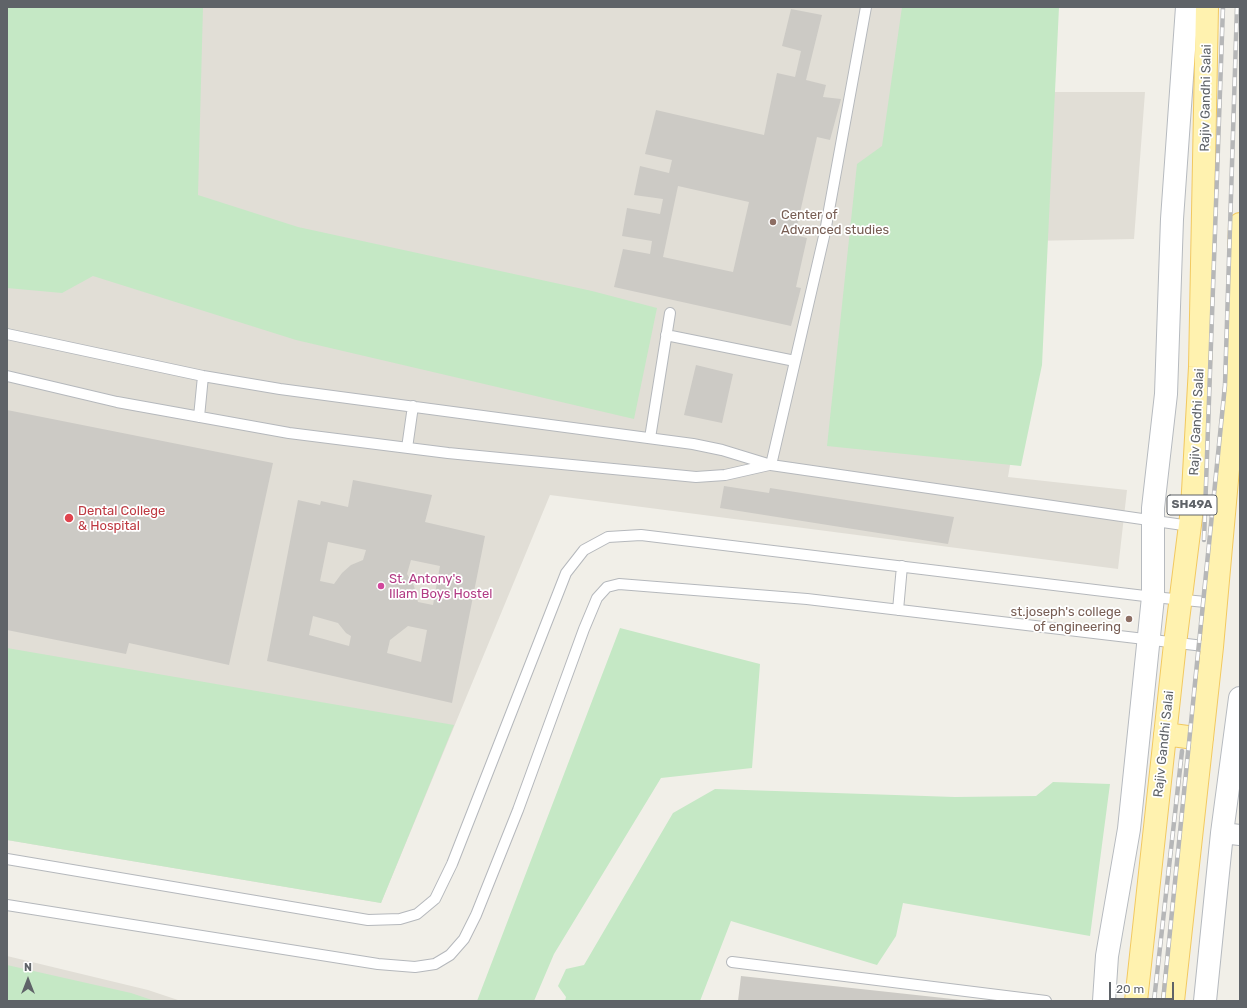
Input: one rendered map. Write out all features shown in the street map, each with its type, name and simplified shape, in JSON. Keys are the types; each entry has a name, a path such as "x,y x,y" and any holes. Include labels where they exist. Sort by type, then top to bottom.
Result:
{"main road":[{"name":"Rajiv Gandhi Salai","path":"1136,1001 1180,600 1190,526 1200,367 1207,7"},
{"name":"SH49A","path":"1173,1001 1212,648 1237,369 1240,224"},
{"path":"1165,734 1202,739"}],"street":[{"path":"1104,1001 1107,956 1129,829 1153,597 1153,521 1166,394 1172,219 1187,7"},
{"path":"1205,1001 1231,834 1240,698"}],"lane":[{"path":"771,465 825,232 866,7"},
{"path":"650,438 670,313"},
{"path":"7,334 203,376 280,389 650,438 722,450 771,465 1190,526"},
{"path":"666,335 794,361"},
{"path":"7,376 117,402 289,433 407,448 696,477 725,475 771,465"},
{"path":"199,416 203,376"},
{"path":"407,448 413,406"},
{"path":"7,859 368,920 400,919 417,914 435,900 452,864 566,573 584,550 608,537 641,534 1153,597 1216,603"},
{"path":"898,610 902,566"},
{"path":"7,905 378,964 415,967 435,964 450,955 464,939 476,915 518,810 584,629 597,598 607,587 619,584 807,599 1212,648"},
{"path":"732,962 1046,1001"}],"shaded area":[{"path":"7,7 1047,7 1045,92 1145,92 1134,239 1029,241 1025,375 1008,477 1127,490 1118,569 550,495 381,903 7,840"},
{"path":"7,956 148,990 181,1001 7,1001"}],"green space":[{"path":"7,7 203,7 198,195 298,227 592,291 657,308 634,419 296,340 93,276 62,293 7,288"},
{"path":"902,7 1059,7 1042,365 1021,466 827,446 857,164 882,146"},
{"path":"620,628 760,664 752,768 661,778 554,954 534,1001 477,1001"},
{"path":"7,648 454,725 381,903 7,840"},
{"path":"1053,782 1110,784 1090,936 903,903 896,936 877,965 731,921 700,1001 565,1001 566,997 558,986 566,969 584,965 673,813 715,789 955,797 1036,796"},
{"path":"7,965 131,993 155,1001 7,1001"}],"building":[{"path":"791,9 822,15 806,80 826,85 823,97 841,99 830,140 817,137 795,235 807,238 796,287 801,288 791,326 614,287 623,249 650,254 652,241 622,236 627,208 660,214 663,199 634,195 640,166 669,173 672,160 645,154 656,110 764,135 777,73 795,77 801,51 782,46","holes":["678,186 749,202 733,272 663,257"]},
{"path":"696,365 733,374 722,423 684,415"},
{"path":"7,410 273,463 229,665 129,643 126,654 7,630"},
{"path":"353,480 432,495 425,522 485,536 452,703 267,661 298,500 320,505 321,501 348,507","holes":["328,542 366,550 363,560 351,565 342,573 334,584 320,581","411,560 440,566 433,605 418,602 414,586 407,574","313,616 338,623 346,633 351,636 349,646 309,635","408,626 427,630 421,662 387,653 390,640"]},
{"path":"724,486 769,493 770,488 954,517 948,544 720,508"},
{"path":"741,976 962,1000 962,1001 738,1001"}],"railway":[{"path":"1204,540 1223,7"},
{"path":"1163,1001 1225,385 1237,7"},
{"path":"1154,1001 1182,751"}],"place":[{"name":"Center of Advanced studies","path":"773,222"},
{"name":"Dental College & Hospital","path":"69,518"},
{"name":"St. Antony's Illam Boys Hostel","path":"381,586"},
{"name":"st.joseph's college of engineering","path":"1129,619"}]}
